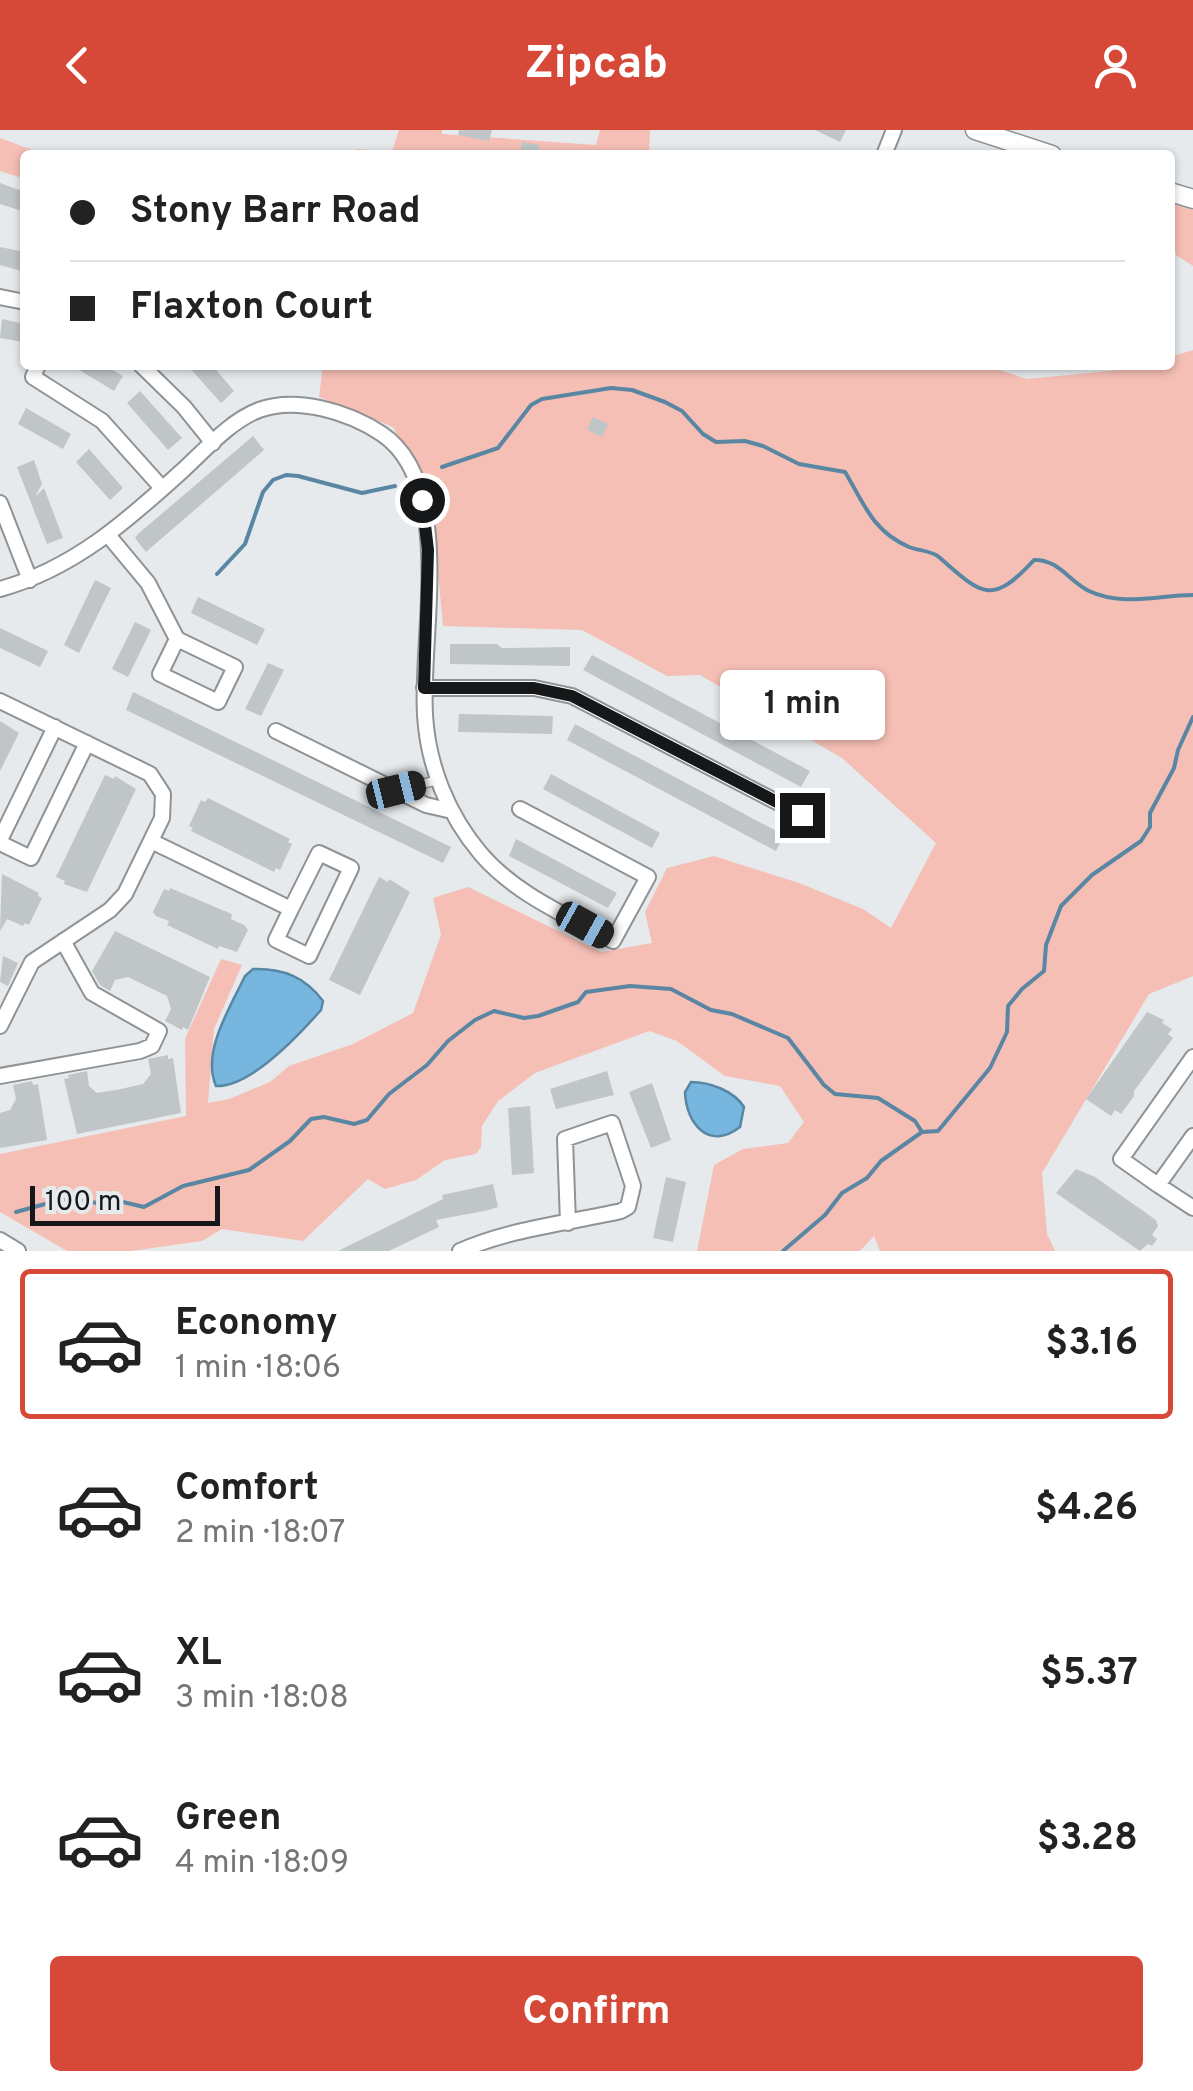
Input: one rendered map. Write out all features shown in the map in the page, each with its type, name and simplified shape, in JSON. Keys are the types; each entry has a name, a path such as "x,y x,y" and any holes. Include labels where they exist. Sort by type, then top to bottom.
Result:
{"street":[{"path":"976,130 1037,150"},
{"path":"36,370 33,377 102,421 162,488"},
{"path":"146,370 213,443"},
{"path":"0,589 74,559 256,411 304,406 348,417 383,435 400,449 418,484 426,524 424,688 428,739 438,780 452,811 482,855 503,876 613,940 648,877 520,809"},
{"path":"0,503 30,580"},
{"path":"108,535 148,584 177,639 235,667 218,702 160,674 177,639"},
{"path":"424,688 534,688 572,696 802,815"},
{"path":"0,701 150,774 159,784 164,805 152,841 119,902 32,962 0,1026"},
{"path":"55,727 0,842 31,858 87,742"},
{"path":"276,731 426,805 452,811"},
{"path":"152,841 291,909"},
{"path":"319,852 352,868 308,956 276,940 291,909 319,852"},
{"path":"0,1076 140,1051 152,1046 159,1031 92,993 63,941"},
{"path":"1193,1057 1121,1159 1193,1208"},
{"path":"460,1251 496,1239 621,1212 628,1207 632,1186 612,1123 564,1138 568,1223"},
{"path":"1158,1185 1193,1136"},
{"path":"0,1240 18,1251"}],"lane":[{"path":"396,790 438,780"}],"shaded area":[{"path":"399,130 442,130 442,134 596,145 600,130 650,130 649,150 393,150"},
{"path":"0,138 32,150 20,150 20,177 0,171"},
{"path":"1175,205 1193,210 1193,266 1176,255"},
{"path":"1193,350 1193,976 1149,994 1042,1173 1047,1234 1055,1251 880,1251 874,1236 860,1251 697,1251 714,1165 743,1149 788,1143 804,1122 780,1086 725,1076 677,1041 649,1031 535,1073 498,1101 482,1126 481,1147 476,1154 445,1160 416,1180 385,1189 368,1179 303,1241 222,1229 202,1241 131,1251 67,1251 0,1212 0,1154 186,1116 185,1039 221,959 242,965 214,1029 208,1103 270,1082 289,1066 353,1044 413,1013 441,935 433,898 468,887 601,952 652,943 645,912 667,868 714,856 799,883 863,909 891,928 936,843 842,758 700,675 667,676 582,630 443,626 431,498 393,427 319,397 322,370 999,370 1027,379 1119,370 1175,370 1175,355"}],"water":[{"path":"253,969 284,972 301,980 323,1001 321,1010 259,1069 230,1084 216,1086 212,1073 215,1044 245,976"},
{"path":"691,1082 721,1088 740,1101 744,1107 740,1127 718,1136 701,1131 686,1104 685,1092"}],"building":[{"path":"459,130 492,130 489,141 458,135"},
{"path":"815,130 846,130 840,142"},
{"path":"522,142 540,145 539,150 521,150"},
{"path":"0,183 20,190 20,210 0,204"},
{"path":"0,247 20,251 20,271 0,265"},
{"path":"2,319 20,323 20,341 0,338"},
{"path":"79,370 113,370 123,376 114,391"},
{"path":"191,370 216,370 234,391 221,403"},
{"path":"140,391 182,438 168,450 127,403"},
{"path":"26,408 71,434 63,449 18,424"},
{"path":"593,417 608,424 602,437 587,430"},
{"path":"253,436 264,450 146,552 135,538 138,534"},
{"path":"89,449 123,488 110,500 76,462"},
{"path":"34,460 42,484 35,497 44,488 63,538 47,544 17,467"},
{"path":"95,580 111,588 79,653 64,645"},
{"path":"198,597 265,629 257,645 191,613"},
{"path":"135,622 151,630 128,677 112,669"},
{"path":"0,628 48,651 40,667 0,648"},
{"path":"450,644 570,647 570,666 450,664"},
{"path":"592,655 810,771 801,787 583,670"},
{"path":"268,663 284,670 261,716 245,709"},
{"path":"133,692 451,847 443,863 126,710"},
{"path":"459,714 553,716 552,734 458,732"},
{"path":"0,721 19,733 0,771"},
{"path":"575,724 784,835 776,851 567,740"},
{"path":"551,774 660,833 652,848 543,789"},
{"path":"105,775 114,779 115,776 136,789 87,892 56,877"},
{"path":"208,798 290,839 292,844 280,870 276,868 274,872 191,831 189,826 201,800 205,802"},
{"path":"516,839 617,893 608,908 509,856"},
{"path":"2,874 42,898 29,925 7,919 0,931"},
{"path":"379,877 410,892 360,995 329,980"},
{"path":"170,888 232,914 231,919 244,925 248,930 237,952 219,946 218,949 156,916 153,912 164,889"},
{"path":"115,931 210,977 188,1030 165,1021 171,1009 167,996 128,977 115,980 110,991 100,985 92,971"},
{"path":"3,956 18,963 8,986 0,982"},
{"path":"1147,1012 1164,1020 1162,1023 1172,1029 1168,1034 1173,1038 1121,1114 1115,1110 1111,1116 1086,1099"},
{"path":"168,1055 168,1059 173,1058 181,1113 77,1134 64,1079 68,1075 87,1071 89,1086 97,1093 121,1089 143,1084 151,1074 148,1059"},
{"path":"607,1071 614,1095 556,1109 550,1089"},
{"path":"32,1081 33,1085 38,1084 47,1140 0,1148 0,1113 10,1110 16,1099 13,1085"},
{"path":"652,1083 671,1140 651,1148 629,1092"},
{"path":"530,1106 534,1173 512,1175 508,1108"},
{"path":"1076,1169 1095,1177 1156,1220 1158,1226 1152,1235 1157,1239 1152,1246 1148,1244 1140,1251 1056,1193"},
{"path":"666,1177 686,1182 673,1242 653,1238"},
{"path":"493,1184 498,1207 436,1220 439,1227 389,1251 338,1251 443,1199 442,1195"}],"waterway":[{"path":"442,467 498,448 531,405 542,399 611,388 632,390 682,411 716,442 745,441 799,464 845,472 870,515 886,533 909,547 936,555 976,587 986,590 1007,585 1034,560 1050,563 1082,587 1102,596 1128,599 1193,595"},
{"path":"217,574 245,544 263,492 273,480 298,476 362,493 395,486"},
{"path":"16,1212 67,1198 97,1203 106,1198 144,1207 183,1186 249,1170 290,1141 311,1119 324,1117 354,1124 367,1120 389,1094 475,1020 494,1011 524,1018 538,1016 578,1002 586,992 630,986 671,989 711,1010 732,1014 788,1038 835,1094 878,1098 915,1121 922,1132 938,1131 990,1068 1007,1032 1008,1006 1044,971 1046,945 1061,906 1092,875 1141,841 1150,827 1150,813 1174,768 1193,717"},
{"path":"783,1251 825,1215 842,1193 867,1178 881,1161 922,1132"}],"route":[{"path":"422,500 428,550 424,688 534,688 572,696 594,704 802,815"}]}
